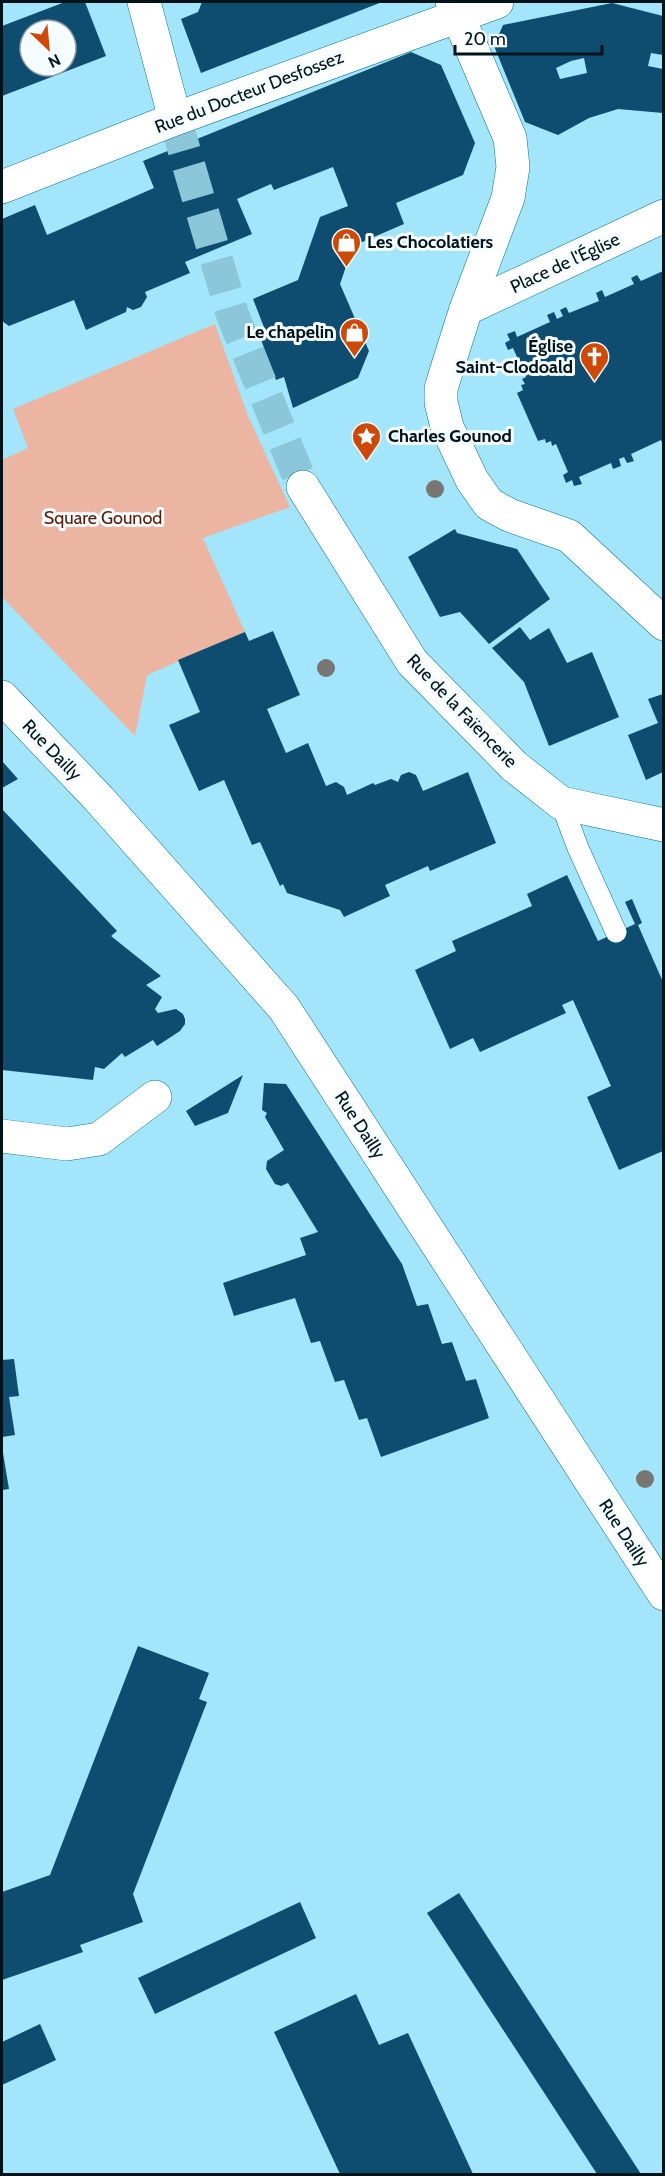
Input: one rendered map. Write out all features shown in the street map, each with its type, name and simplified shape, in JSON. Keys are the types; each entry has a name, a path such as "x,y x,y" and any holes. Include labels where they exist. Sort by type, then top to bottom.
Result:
{"street":[{"path":"144,2 175,119"},
{"name":"Rue du Docteur Desfossez","path":"2,187 455,8 497,2"},
{"path":"455,8 504,121 513,153 512,183 508,198 466,309 441,389 441,402 447,427 472,480 489,504 499,510 569,536 663,624"},
{"name":"Place de l'Église","path":"466,309 663,216"},
{"name":"Rue de la Faïencerie","path":"303,487 412,662 514,766 561,803 663,825"},
{"name":"Rue Dailly","path":"2,697 99,799 284,1008 663,1594"},
{"path":"2,1136 67,1143 99,1139 155,1097"}],"lane":[{"path":"561,803 578,848 616,932"}],"green space":[{"name":"Square Gounod","path":"215,324 248,416 290,507 203,538 245,632 147,675 135,736 2,597 2,460 28,448 13,409"}],"building":[{"path":"65,2 85,2 106,56 78,67 78,18 23,18"},
{"path":"202,2 382,2 201,73 181,19 198,12"},
{"path":"612,3 663,16 663,55 651,53 648,66 663,69 663,113 618,109 589,118 558,135 525,122 494,46 503,25","holes":["584,58 587,73 560,79 556,68"]},
{"path":"18,20 18,78 49,78 2,96 2,26"},
{"path":"411,52 441,65 475,143 463,175 396,203 404,224 353,246 340,284 369,351 358,378 293,408 284,377 276,380 260,337 267,335 253,299 298,280 320,217 348,206 333,167 274,190 271,184 237,199 252,234 185,262 190,273 145,292 147,297 141,307 133,310 127,307 126,312 86,330 74,300 9,326 2,321 2,219 35,205 47,235 154,188 143,161"},
{"name":"Église Saint-Clodoald","path":"663,271 663,445 661,440 631,454 634,461 627,463 624,457 619,459 621,466 613,469 611,463 579,477 582,484 574,486 572,480 566,483 563,475 568,472 556,444 552,446 551,441 546,443 545,439 538,441 517,393 523,390 521,385 525,384 522,379 526,377 513,348 508,350 505,343 510,340 507,334 515,331 517,337 550,322 547,315 554,312 557,319 563,316 560,310 566,307 569,313 599,301 596,293 602,290 605,297 634,284 631,278 637,275 641,281"},
{"path":"455,529 457,533 517,549 550,599 489,644 460,612 440,617 408,557"},
{"path":"520,627 530,640 549,628 567,663 592,652 619,717 549,746 524,682 492,648"},
{"path":"273,631 300,695 267,709 286,753 308,743 326,786 336,782 344,787 347,795 373,783 375,785 391,779 398,782 401,775 409,772 416,775 423,791 468,772 496,843 430,871 428,866 385,885 390,896 344,917 340,910 287,893 283,884 280,886 260,842 252,845 224,780 199,791 169,725 200,712 178,660 245,632 249,641"},
{"path":"663,694 663,772 646,780 628,735 658,723 648,699"},
{"path":"2,761 18,779 2,788"},
{"path":"2,809 117,931 111,936 161,976 146,985 162,997 155,1009 158,1013 176,1009 183,1014 185,1019 185,1024 180,1031 157,1046 153,1040 125,1057 122,1053 104,1069 95,1067 93,1080 2,1070"},
{"path":"567,875 598,941 635,924 625,902 632,899 642,923 638,925 663,982 663,1151 619,1170 587,1097 611,1086 573,1000 562,1005 566,1013 480,1052 473,1038 450,1049 415,970 456,951 452,941 532,906 527,894"},
{"path":"243,1075 228,1113 195,1126 186,1111"},
{"path":"264,1083 286,1084 402,1264 417,1306 428,1304 442,1344 452,1342 466,1381 476,1379 489,1418 381,1457 367,1418 359,1420 344,1380 335,1382 320,1341 311,1343 295,1298 234,1316 223,1283 306,1255 300,1238 318,1232 288,1183 281,1186 275,1184 266,1169 267,1161 284,1150 265,1117 267,1113 262,1110"},
{"path":"14,1359 19,1396 9,1397 15,1435 2,1437 2,1360"},
{"path":"2,1447 9,1489 2,1490"},
{"path":"138,1646 209,1673 199,1699 207,1702 133,1894 143,1922 80,1945 83,1952 2,1980 2,1892 50,1875"},
{"path":"459,1893 641,2174 597,2174 427,1913"},
{"path":"300,1902 316,1938 155,2014 138,1978"},
{"path":"356,1994 379,2045 408,2033 473,2174 340,2174 274,2032"},
{"path":"40,2024 56,2060 2,2085 2,2042"}],"tunnel":[{"path":"175,119 233,316 303,487"}],"place":[{"name":"Les Chocolatiers","path":"346,268"},
{"name":"Le chapelin","path":"355,358"},
{"name":"Église Saint-Clodoald","path":"594,382"},
{"name":"Charles Gounod","path":"367,462"}]}
